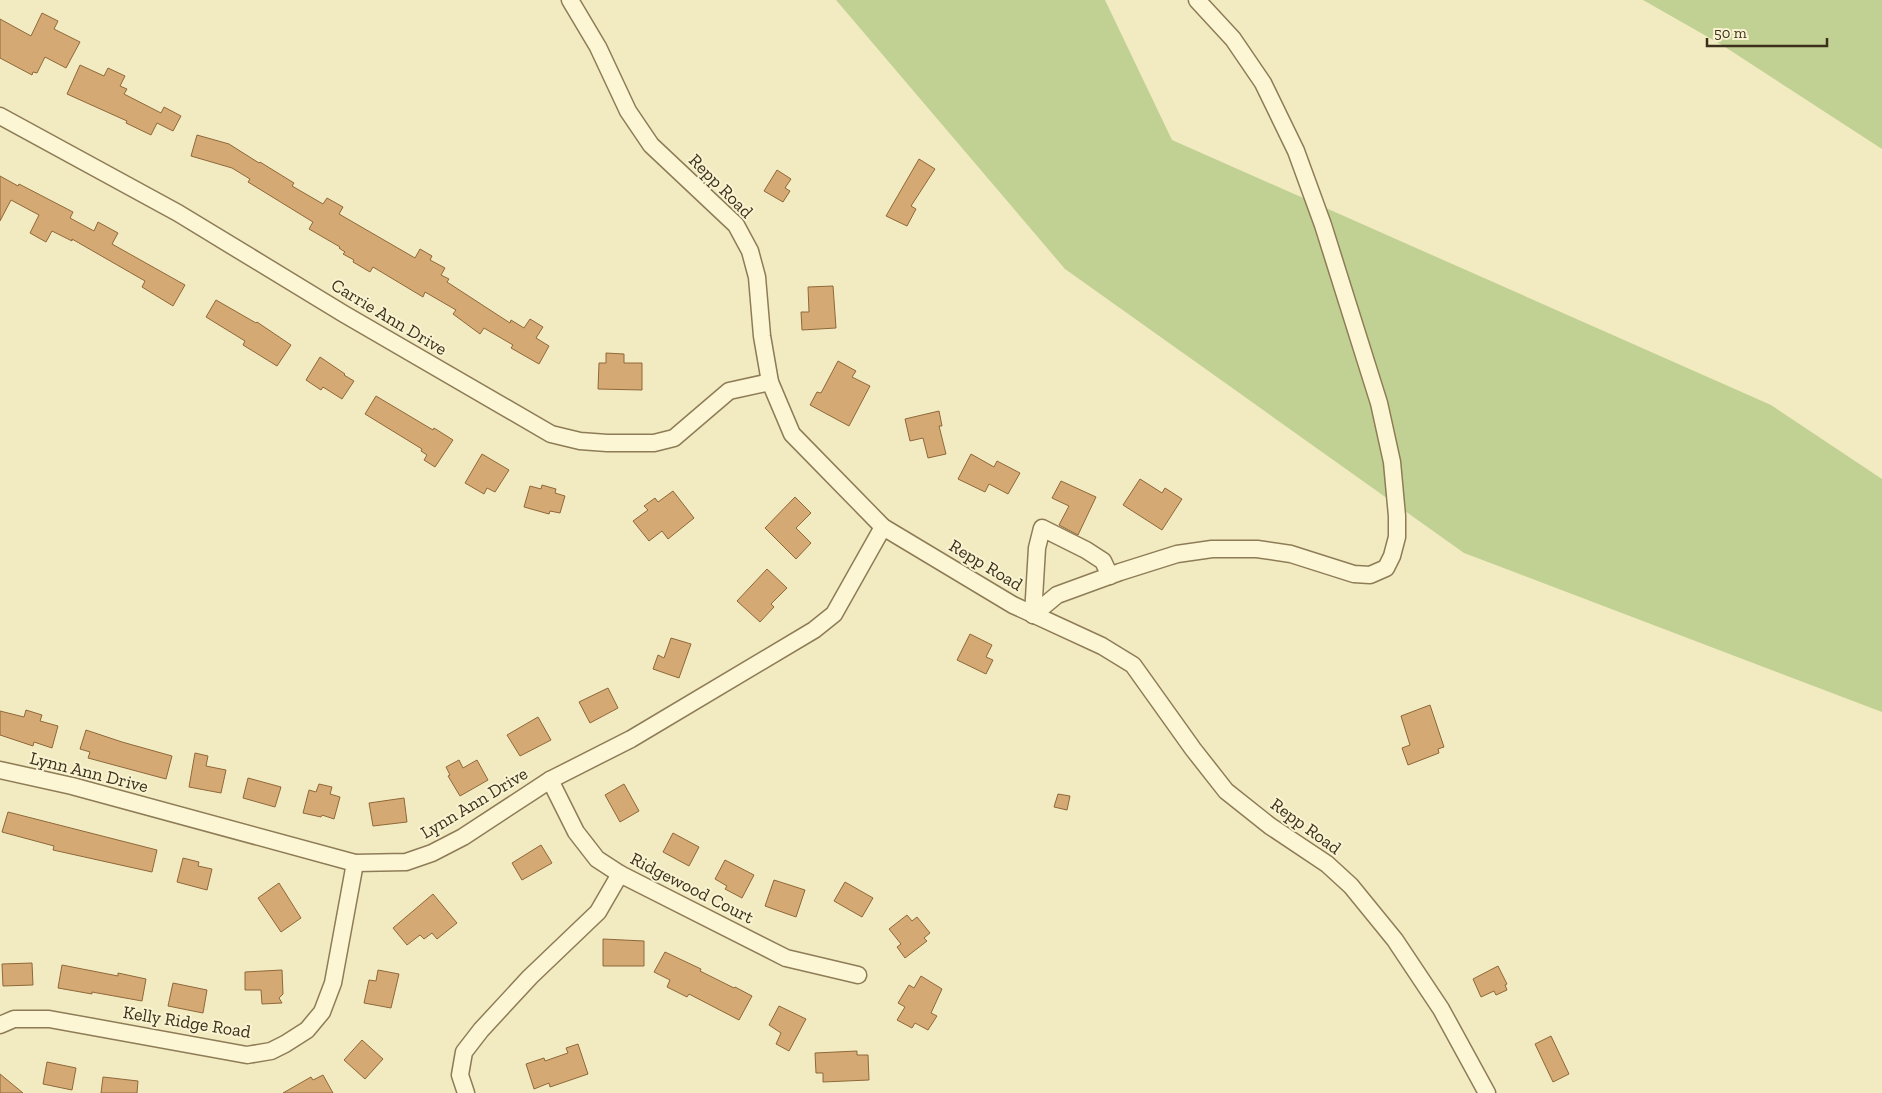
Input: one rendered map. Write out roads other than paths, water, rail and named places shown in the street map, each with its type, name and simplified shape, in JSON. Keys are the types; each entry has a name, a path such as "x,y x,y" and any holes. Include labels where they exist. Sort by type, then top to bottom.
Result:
{"street":[{"name":"Repp Road","path":"570,0 598,47 628,111 651,145 736,225 750,251 757,278 762,336 770,382 792,434 883,527 1013,606 1102,646 1133,665 1193,749 1226,790 1270,826 1327,864 1351,886 1395,940 1441,1009 1487,1093"},
{"path":"1033,615 1057,595 1177,554 1212,549 1257,549 1291,554 1354,574 1370,575 1386,568 1392,556 1397,537 1397,516 1392,462 1379,403 1326,234 1296,151 1263,83 1233,38 1197,0"},
{"name":"Carrie Ann Drive","path":"0,116 178,213 353,319 551,434 580,441 607,443 654,442 674,438 729,391 770,382"},
{"name":"Lynn Ann Drive","path":"0,770 72,786 355,863 406,862 432,853 463,837 550,780 631,739 814,630 834,614 883,527"},
{"path":"1033,615 1037,548 1042,528 1103,561 1110,576"},
{"name":"Ridgewood Court","path":"550,780 576,832 597,859 620,874 786,958 858,975"},
{"name":"Kelly Ridge Road","path":"0,1025 14,1019 49,1019 247,1055 271,1051 286,1044 306,1030 322,1012 334,984 355,863"},
{"path":"466,1093 460,1074 464,1052 481,1030 530,977 598,912 620,874"}]}
